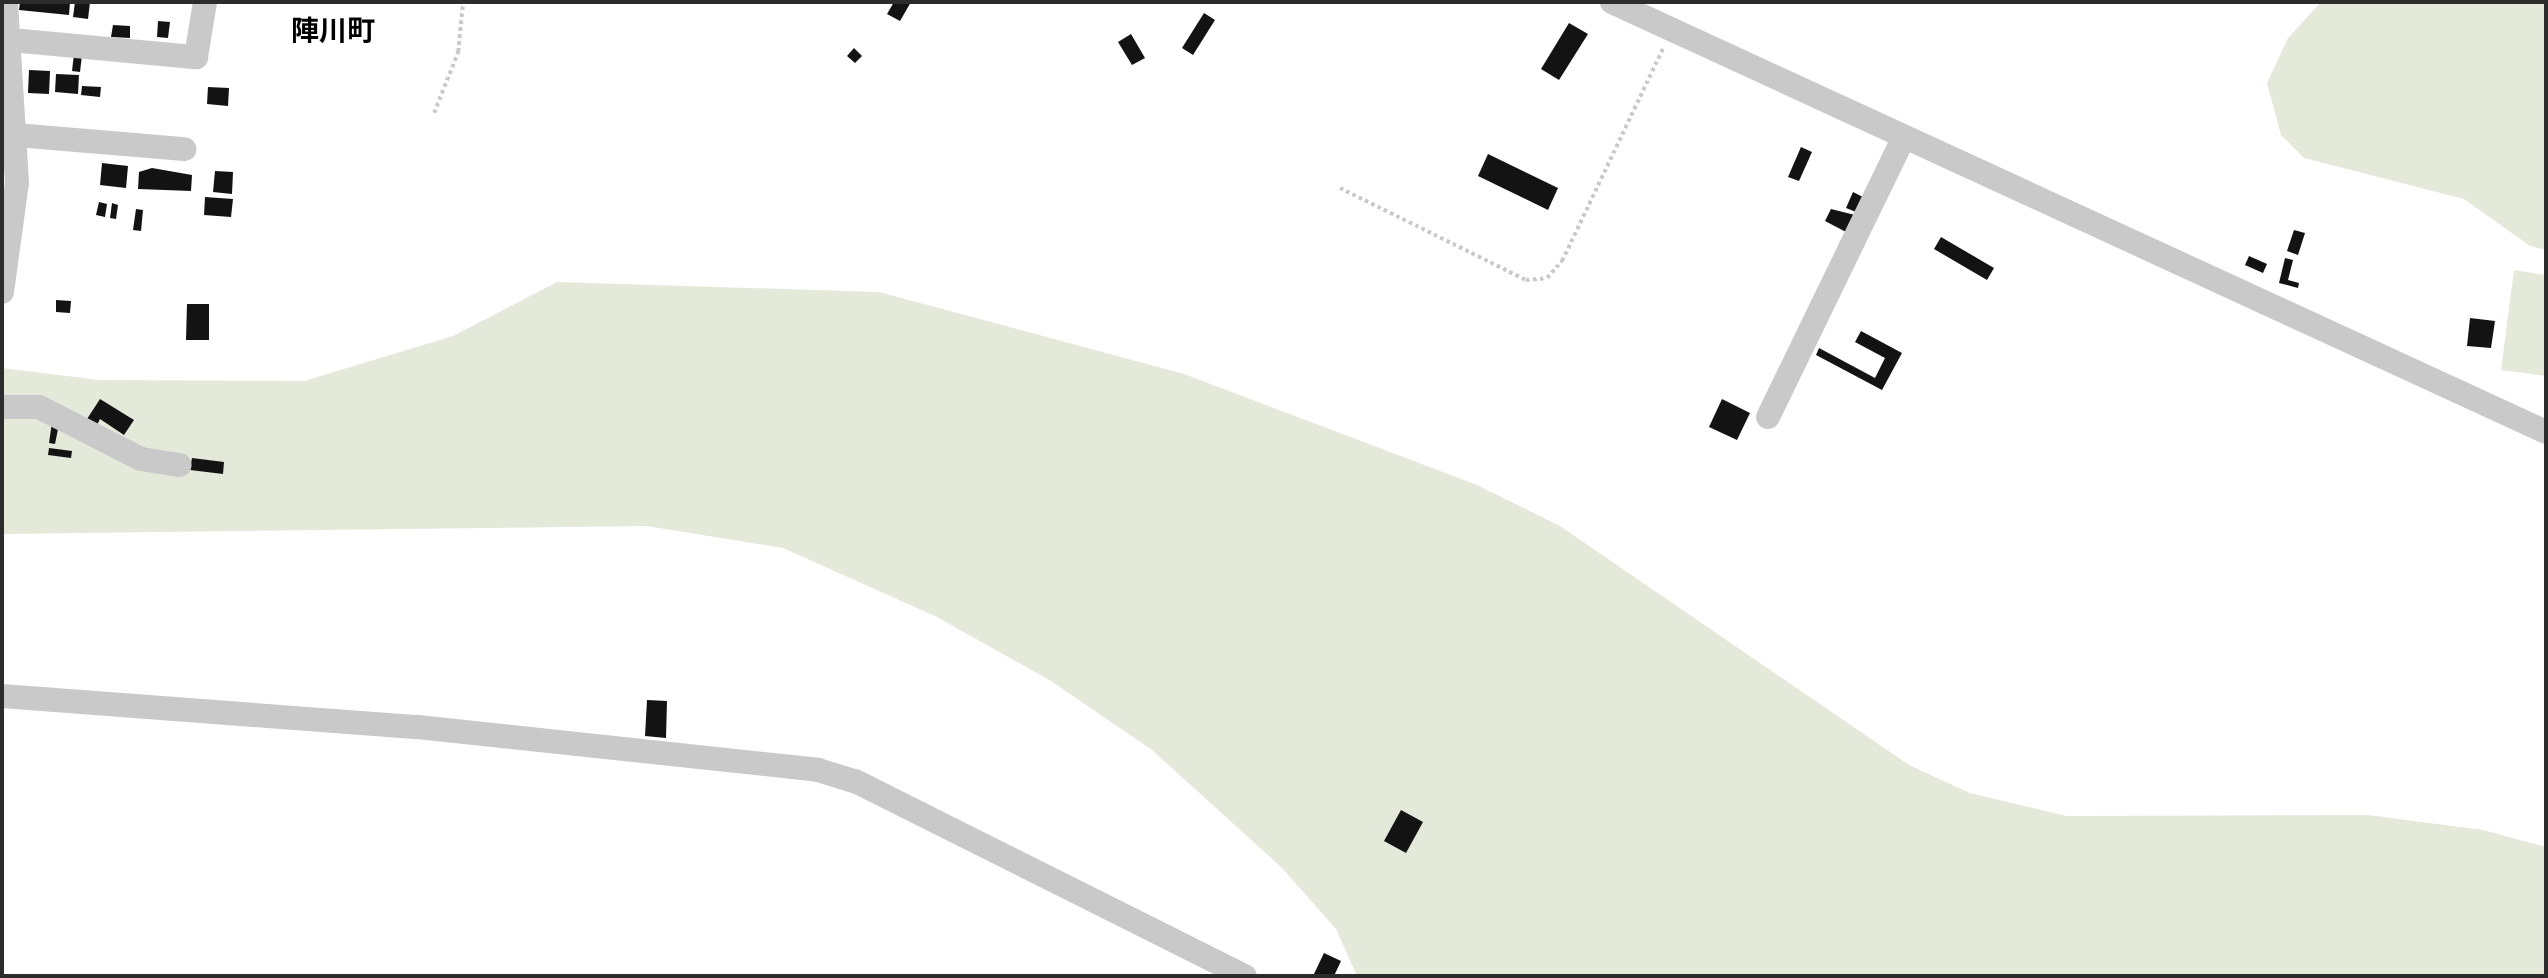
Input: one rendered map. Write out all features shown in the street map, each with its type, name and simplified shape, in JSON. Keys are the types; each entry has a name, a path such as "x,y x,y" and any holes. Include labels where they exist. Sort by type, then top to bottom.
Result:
{"street":[{"path":"2,292 14,227 16,135 11,40 6,2"},
{"path":"11,40 196,57 205,2"},
{"path":"1612,2 1903,137 2479,396 2546,432"},
{"path":"16,135 184,149"},
{"path":"1768,417 1903,137"},
{"path":"2,407 39,407 141,458 180,465"},
{"path":"2,696 418,727 818,769 917,811 1245,976"}],"path":[{"path":"434,114 458,52 463,2"},
{"path":"1340,188 1526,280 1547,278 1562,261 1671,30"}],"shaded area":[{"path":"2321,2 2546,2 2546,250 2530,246 2464,199 2304,158 2281,135 2267,83 2288,38"},
{"path":"2514,270 2546,275 2546,376 2501,370"},
{"path":"557,282 879,292 1184,374 1477,485 1560,526 1909,765 1970,793 2067,816 2368,815 2483,830 2546,847 2546,976 1357,976 1336,929 1281,867 1152,750 1051,681 937,617 783,548 647,526 2,534 2,368 99,380 304,381 453,336"}],"building":[{"path":"20,2 70,2 69,15 19,10"},
{"path":"75,2 90,2 88,19 73,17"},
{"path":"894,2 911,2 900,21 887,14"},
{"path":"1204,13 1215,20 1193,55 1182,48"},
{"path":"158,21 170,22 168,38 157,37"},
{"path":"1569,23 1588,34 1559,80 1541,69"},
{"path":"113,25 130,26 130,38 111,37"},
{"path":"1131,34 1145,58 1132,65 1118,42"},
{"path":"854,48 862,56 855,63 847,56"},
{"path":"74,54 82,55 80,72 72,71"},
{"path":"29,70 50,71 49,94 28,93"},
{"path":"56,74 79,75 78,94 55,92"},
{"path":"82,86 101,87 100,97 81,95"},
{"path":"208,87 229,88 228,106 207,104"},
{"path":"1801,147 1812,152 1799,181 1788,177"},
{"path":"1488,154 1558,188 1548,210 1478,176"},
{"path":"102,163 128,166 126,188 100,185"},
{"path":"152,168 192,175 191,191 138,189 139,172"},
{"path":"215,171 233,172 232,194 213,192"},
{"path":"1853,192 1863,197 1856,212 1846,208"},
{"path":"205,197 233,199 231,217 204,215"},
{"path":"99,202 107,204 105,217 96,215"},
{"path":"112,203 118,205 116,219 110,218"},
{"path":"136,209 143,210 141,231 133,230"},
{"path":"1831,209 1855,215 1846,232 1825,221"},
{"path":"2294,230 2305,233 2298,255 2287,251"},
{"path":"1941,237 1994,268 1987,280 1934,249"},
{"path":"2249,256 2267,264 2263,273 2245,265"},
{"path":"2285,258 2293,260 2288,280 2299,283 2298,288 2279,283"},
{"path":"56,300 71,301 70,313 56,312"},
{"path":"187,304 209,304 209,340 186,340"},
{"path":"2470,318 2495,321 2491,348 2467,346"},
{"path":"1861,331 1902,353 1882,390 1816,355 1819,348 1875,378 1885,358 1855,342"},
{"path":"100,399 134,420 124,435 100,419 97,425 87,419"},
{"path":"1722,399 1750,413 1737,440 1709,427"},
{"path":"52,422 59,424 55,444 49,443"},
{"path":"49,448 72,451 71,458 48,455"},
{"path":"192,458 224,462 223,474 190,470"},
{"path":"647,700 667,701 666,738 645,736"},
{"path":"1401,810 1423,822 1406,853 1384,841"},
{"path":"1324,953 1341,961 1334,976 1313,976"}],"district":[{"name":"陣川町","path":"333,29"}]}
